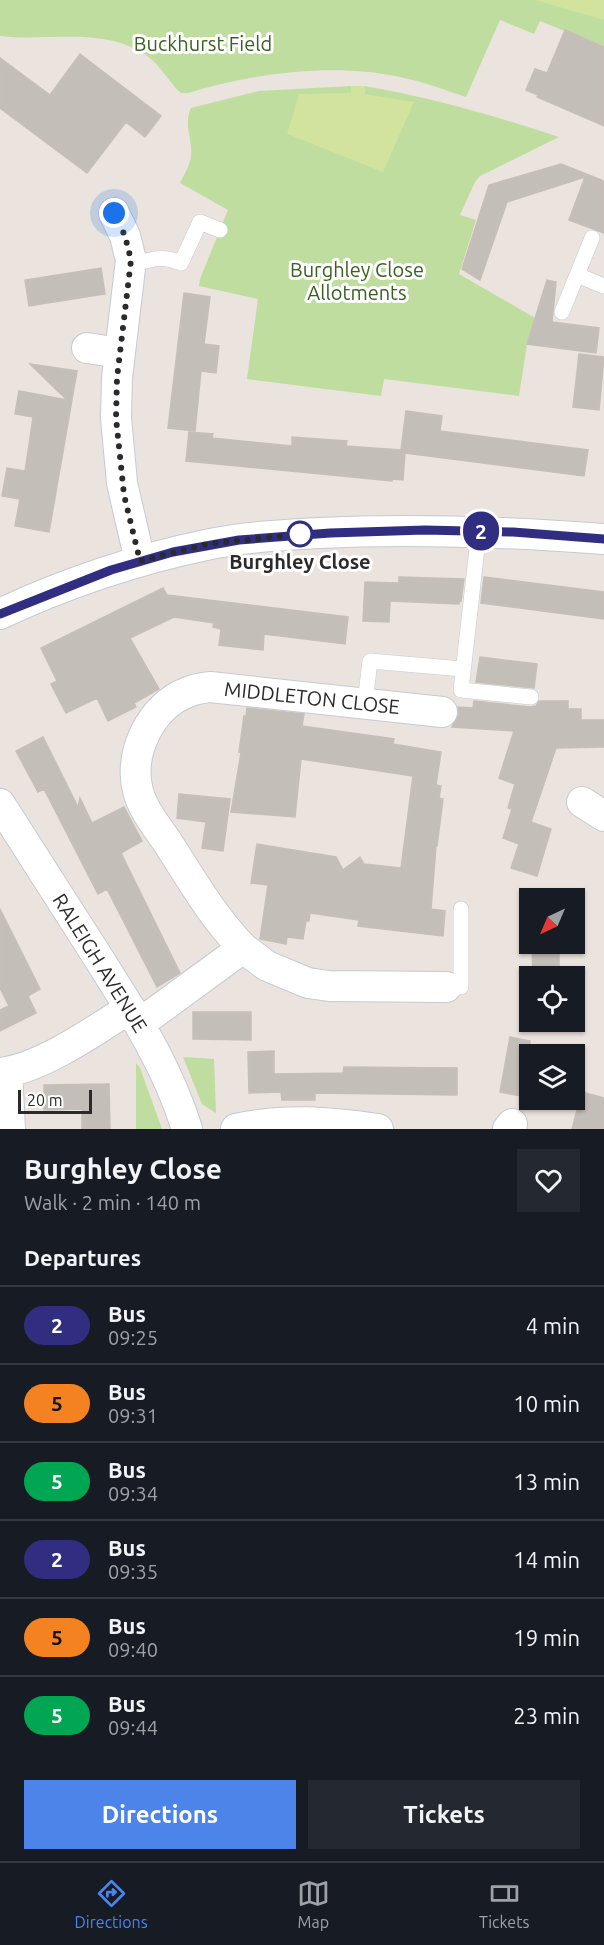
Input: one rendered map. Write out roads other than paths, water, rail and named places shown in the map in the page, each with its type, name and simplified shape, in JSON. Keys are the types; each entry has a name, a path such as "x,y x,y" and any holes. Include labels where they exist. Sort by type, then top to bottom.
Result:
{"street":[{"path":"114,213 128,245 131,266 120,353 116,411 119,461 126,507 140,561"},
{"path":"87,348 120,353"},
{"path":"0,614 111,570 208,544 278,536 403,530 479,531 604,539"},
{"name":"MIDDLETON CLOSE","path":"442,712 210,687 188,692 160,712 146,732 137,755 136,767 138,790 142,803 220,923 243,948 267,966 308,983 329,986 446,987"},
{"name":"RALEIGH AVENUE","path":"0,804 135,1016 166,1074 187,1129"},
{"path":"10,1129 3,1072 53,1054 135,1016 243,948"},
{"path":"236,1129 307,1121 378,1129"}],"lane":[{"path":"131,266 149,259 164,257 181,263 200,222 220,230"},
{"path":"562,312 592,238"},
{"path":"577,275 604,286"},
{"path":"479,531 461,690 531,697"},
{"path":"365,703 370,661 463,669"},
{"path":"446,987 461,987 461,909"}],"place":[{"name":"Burghley Close","path":"300,534"}],"park label":[{"name":"Buckhurst Field","path":"203,44"},
{"name":"Burghley Close Allotments","path":"357,282"}]}
